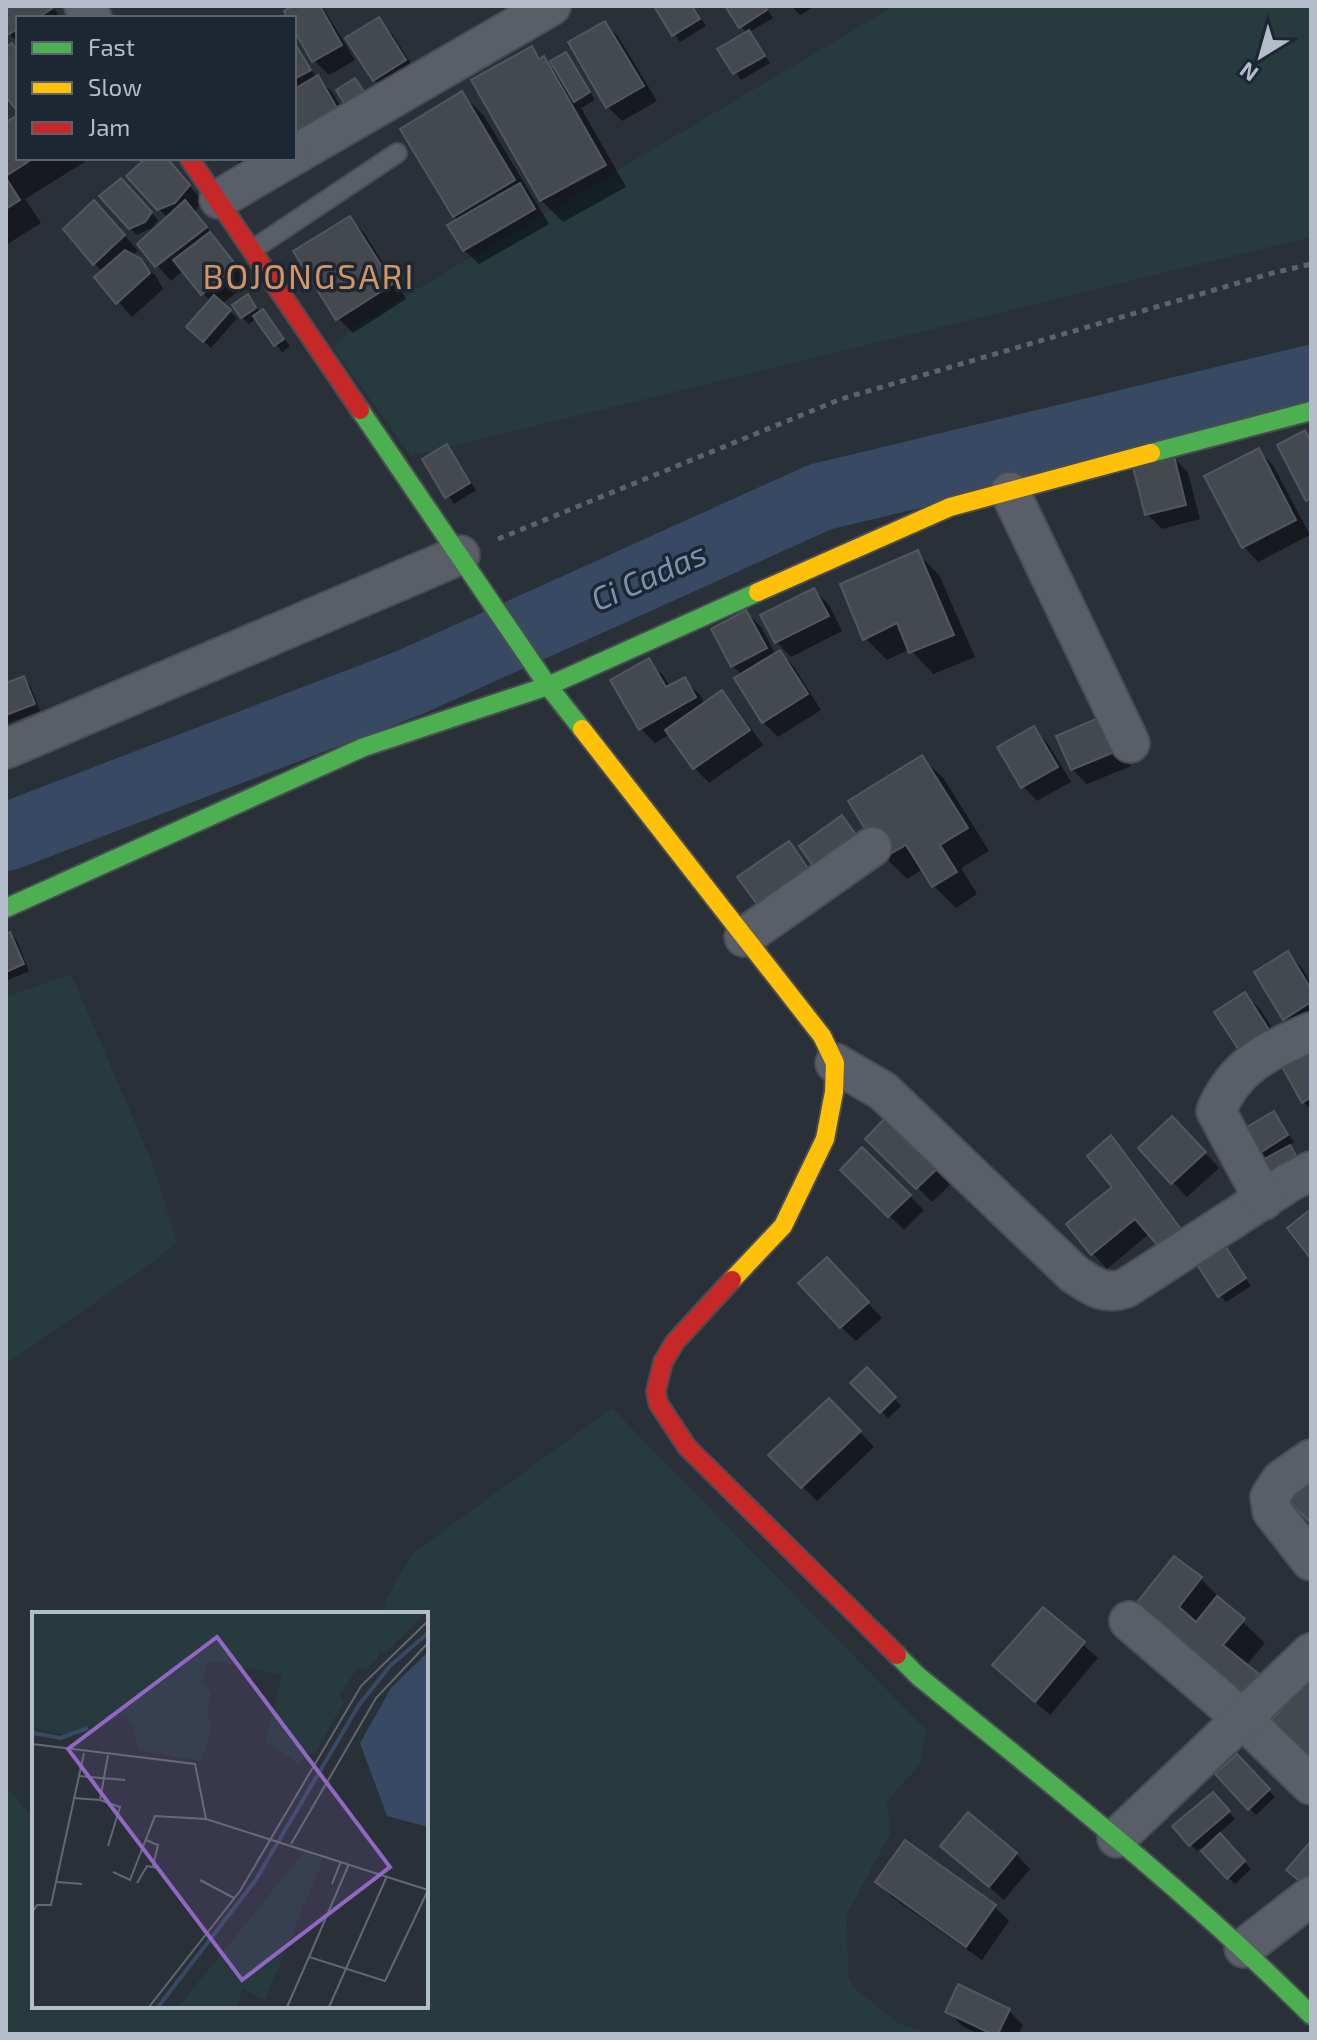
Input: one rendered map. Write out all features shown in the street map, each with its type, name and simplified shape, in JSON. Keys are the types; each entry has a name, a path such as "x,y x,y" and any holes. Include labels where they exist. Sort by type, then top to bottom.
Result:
{"street":[{"path":"296,155 551,6"},
{"path":"190,160 548,686 822,1036 835,1063 834,1092 825,1139 783,1226 667,1352 658,1376 658,1403 687,1447 918,1676 1117,1838 1244,1948 1311,2015"},
{"path":"219,199 287,160"},
{"path":"6,908 364,747 548,686 950,507 1311,411"},
{"path":"1010,492 1130,743"},
{"path":"6,749 464,561"},
{"path":"744,937 872,847"},
{"path":"1264,1200 1216,1111 1236,1078 1252,1061 1311,1032"},
{"path":"835,1063 883,1091 1074,1274 1101,1291 1114,1292 1126,1288 1311,1171"},
{"path":"1311,1459 1281,1480 1270,1497 1272,1511 1311,1561"},
{"path":"1129,1621 1243,1719 1311,1785"},
{"path":"1117,1838 1311,1653"},
{"path":"1244,1948 1311,1896"}],"lane":[{"path":"252,250 397,153"}],"path":[{"path":"464,561 841,399 1311,264"}],"green space":[{"path":"894,6 1311,6 1311,237 411,456 333,348 352,328"},
{"path":"71,974 150,1157 177,1241 156,1260 6,1364 6,997"},
{"path":"612,1408 926,1730 921,1763 887,1801 890,1834 847,1914 848,1976 857,1990 896,2022 929,2034 6,2034 6,1786 32,1818 32,2008 428,2008 428,1612 384,1612 386,1599 412,1554"}],"building":[{"path":"6,6 52,6 40,16 16,16 16,30 7,35"},
{"path":"293,6 320,6 342,45 312,62 296,34 296,16 286,16 284,11"},
{"path":"654,6 692,6 700,19 672,36"},
{"path":"725,6 765,6 767,10 739,28"},
{"path":"379,17 406,60 373,81 345,38"},
{"path":"605,21 644,86 606,108 568,42"},
{"path":"749,30 765,56 733,74 717,49"},
{"path":"12,43 16,49 16,110 6,97 6,47"},
{"path":"296,45 311,70 296,78"},
{"path":"532,46 539,59 544,56 606,165 540,201 471,80"},
{"path":"566,52 590,92 574,102 550,61"},
{"path":"318,75 344,120 296,141 296,88"},
{"path":"355,78 371,102 351,114 336,90"},
{"path":"462,91 515,180 453,217 400,129"},
{"path":"16,116 16,160 31,160 6,176 6,122"},
{"path":"144,160 169,160 190,185 175,203 157,210 126,176"},
{"path":"6,178 20,200 6,209"},
{"path":"121,178 152,212 145,222 129,229 99,196"},
{"path":"520,183 535,209 463,251 447,225"},
{"path":"94,200 125,235 93,265 63,229"},
{"path":"185,200 207,227 155,267 137,244"},
{"path":"350,216 393,284 336,320 293,251"},
{"path":"210,232 237,266 201,295 173,260"},
{"path":"125,250 141,259 150,273 116,304 94,277"},
{"path":"248,294 256,308 241,318 232,305"},
{"path":"214,295 231,310 203,342 186,327"},
{"path":"263,309 284,339 274,346 253,316"},
{"path":"1305,430 1311,442 1311,498 1306,501 1277,445"},
{"path":"447,444 470,483 445,498 422,459"},
{"path":"1259,448 1296,520 1242,548 1204,476"},
{"path":"1174,456 1186,505 1145,515 1133,467"},
{"path":"918,550 954,635 909,653 897,623 863,640 840,584"},
{"path":"814,588 829,616 775,643 760,615"},
{"path":"746,610 767,648 731,667 711,629"},
{"path":"780,650 808,694 762,723 734,678"},
{"path":"649,658 666,687 685,677 696,697 639,730 610,680"},
{"path":"24,676 35,704 6,715 6,683"},
{"path":"722,690 750,730 693,769 665,730"},
{"path":"1103,716 1117,751 1071,770 1056,736"},
{"path":"1034,726 1058,767 1021,788 997,747"},
{"path":"922,755 968,828 940,845 957,872 932,887 906,845 883,858 848,801"},
{"path":"842,815 861,842 818,873 799,846"},
{"path":"789,841 811,872 760,908 737,877"},
{"path":"10,932 24,964 6,972 6,934"},
{"path":"1288,951 1311,989 1311,1002 1283,1020 1254,972"},
{"path":"1245,992 1273,1036 1242,1055 1214,1012"},
{"path":"1311,1037 1311,1097 1302,1103 1276,1056"},
{"path":"1274,1111 1288,1135 1255,1156 1240,1131"},
{"path":"887,1116 939,1167 916,1189 865,1139"},
{"path":"1172,1116 1206,1152 1171,1184 1138,1148"},
{"path":"1111,1135 1187,1237 1164,1253 1135,1219 1091,1255 1066,1224 1112,1187 1087,1156"},
{"path":"1290,1145 1302,1166 1267,1185 1255,1164"},
{"path":"862,1147 911,1195 888,1217 840,1170"},
{"path":"1311,1209 1311,1259 1287,1228"},
{"path":"1224,1244 1246,1278 1218,1297 1196,1263"},
{"path":"827,1257 869,1302 840,1328 798,1283"},
{"path":"867,1367 896,1397 880,1413 850,1383"},
{"path":"829,1398 861,1431 801,1488 768,1455"},
{"path":"1311,1466 1311,1523 1284,1496"},
{"path":"1174,1556 1202,1577 1179,1607 1196,1622 1217,1596 1245,1619 1223,1645 1259,1674 1242,1695 1134,1606"},
{"path":"1043,1607 1085,1642 1035,1702 992,1665"},
{"path":"1311,1678 1311,1763 1267,1725"},
{"path":"1237,1754 1270,1789 1248,1810 1215,1774"},
{"path":"1213,1792 1230,1811 1189,1846 1172,1826"},
{"path":"968,1812 1017,1853 989,1887 940,1846"},
{"path":"1220,1833 1245,1861 1227,1879 1201,1851"},
{"path":"905,1840 996,1905 966,1947 875,1882"},
{"path":"1311,1841 1311,1890 1286,1870"},
{"path":"958,1984 1010,2009 998,2034 945,2012"}],"waterway":[{"name":"Ci Cadas","path":"6,837 411,682 820,497 1311,379"}],"traffic: fast":[{"path":"360,410 548,686 582,729"},
{"path":"1151,453 1311,411"},
{"path":"6,908 364,747 548,686 758,592"},
{"path":"897,1655 918,1676 1168,1882 1311,2015"}],"traffic: slow":[{"path":"758,592 950,507 1151,453"},
{"path":"582,729 822,1036 835,1063 834,1092 825,1139 783,1226 732,1280"}],"traffic: jam":[{"path":"190,160 360,410"},
{"path":"732,1280 675,1342 663,1362 656,1391 658,1403 687,1447 897,1655"}],"district":[{"name":"BOJONGSARI","path":"309,275"}]}
